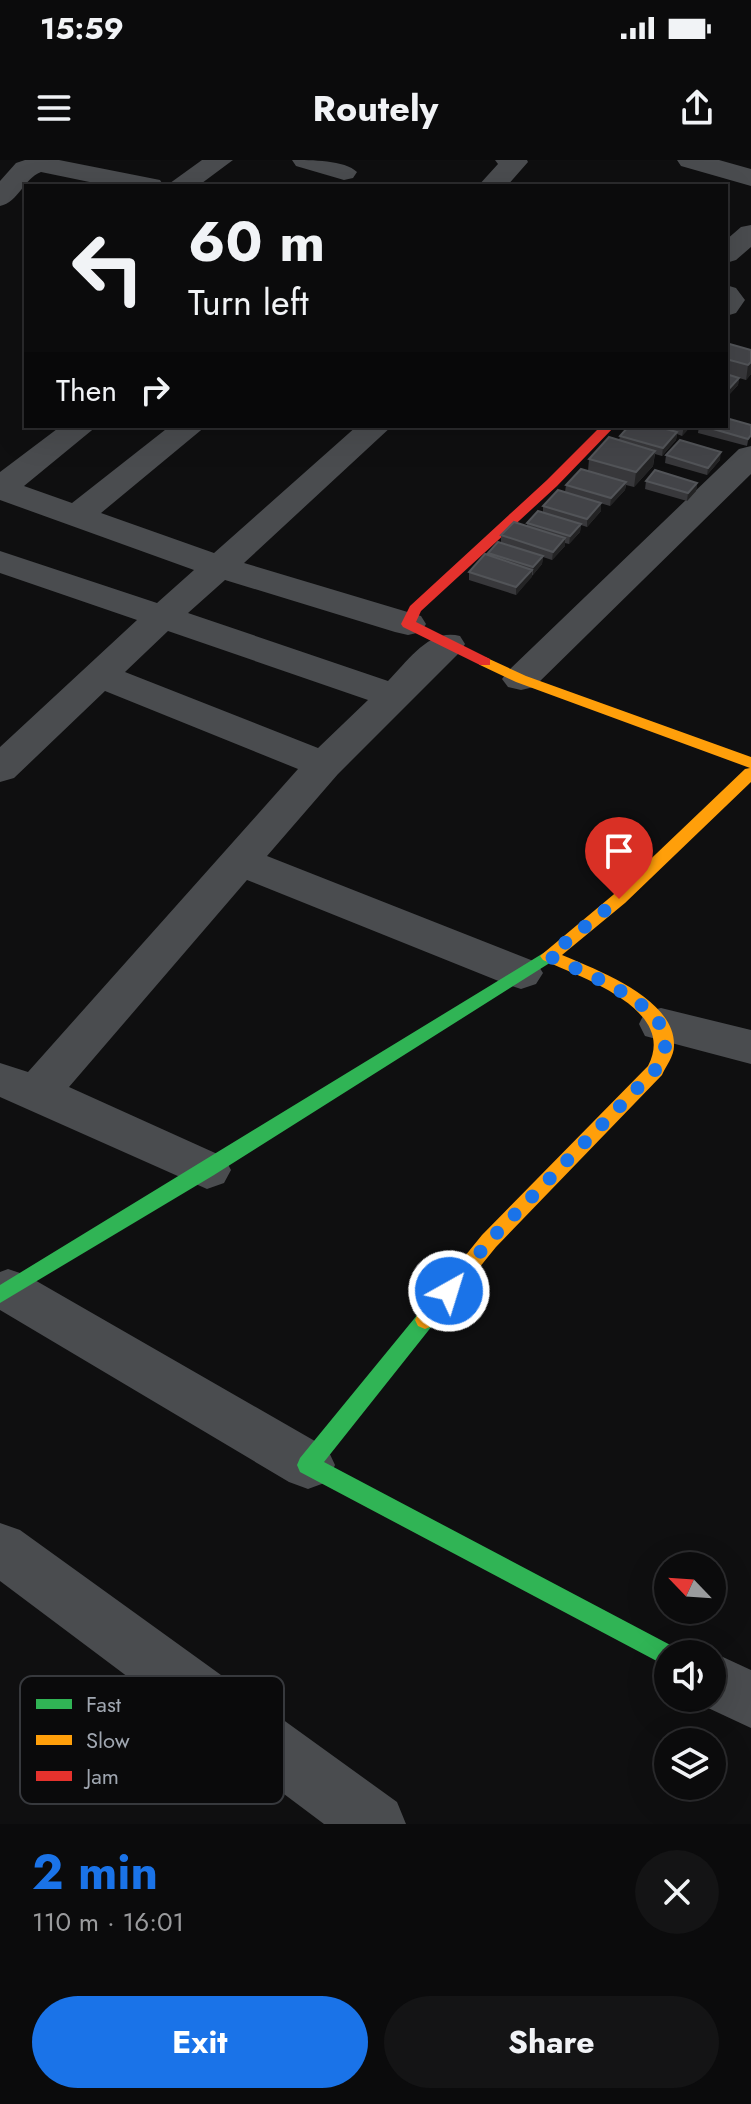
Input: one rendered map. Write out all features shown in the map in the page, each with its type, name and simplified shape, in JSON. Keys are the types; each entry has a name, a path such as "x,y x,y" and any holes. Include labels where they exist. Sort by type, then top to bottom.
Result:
{"street":[{"path":"183,184 220,160"},
{"path":"305,160 344,172"},
{"path":"494,184 513,161"},
{"path":"4,187 31,166 49,164 141,184"},
{"path":"693,165 751,178"},
{"path":"728,252 751,233"},
{"path":"0,489 78,428"},
{"path":"77,516 187,428"},
{"path":"0,769 161,618 374,428"},
{"path":"408,624 415,609 552,483 606,428"},
{"path":"521,679 751,456"},
{"path":"0,489 220,567 408,624 521,679 751,763"},
{"path":"0,561 394,696"},
{"path":"207,1170 19,1086 240,861 324,765 447,644"},
{"path":"100,675 324,765"},
{"path":"654,1649 308,1465 4,1293 535,964 619,899 751,773"},
{"path":"240,861 642,1003 661,1024 666,1045 655,1070 489,1241 308,1465"},
{"path":"661,1024 751,1047"},
{"path":"0,1548 174,1676"},
{"path":"726,1687 751,1700"},
{"path":"284,1757 375,1824"}],"building":[{"path":"728,344 751,350 748,365 728,360"},
{"path":"728,375 739,378 728,390"},
{"path":"728,419 751,425 748,439 710,428 728,428"},
{"path":"627,428 662,428 677,432 663,448 620,436"},
{"path":"609,437 655,451 636,472 589,459"},
{"path":"680,440 721,452 708,468 666,455"},
{"path":"581,469 626,482 611,498 566,485"},
{"path":"655,470 697,483 688,493 646,481"},
{"path":"558,490 601,503 587,519 543,506"},
{"path":"538,511 581,524 570,536 527,523"},
{"path":"514,522 565,538 553,552 501,535"},
{"path":"498,542 543,556 533,567 488,553"},
{"path":"485,554 532,570 516,587 469,572"}],"traffic: fast":[{"path":"0,1295 207,1170 550,955"},
{"path":"425,1320 308,1465 654,1649"}],"traffic: slow":[{"path":"485,662 521,679 751,763"},
{"path":"550,955 619,899 751,773"},
{"path":"425,1320 489,1241 655,1070 663,1053 663,1031 654,1016 639,1003 601,980 549,956"}],"traffic: jam":[{"path":"485,662 408,624 415,609 552,483 606,428"}],"route":[{"path":"449,1291 489,1241 655,1070 666,1045 661,1024 642,1003 549,956 619,899"}]}
